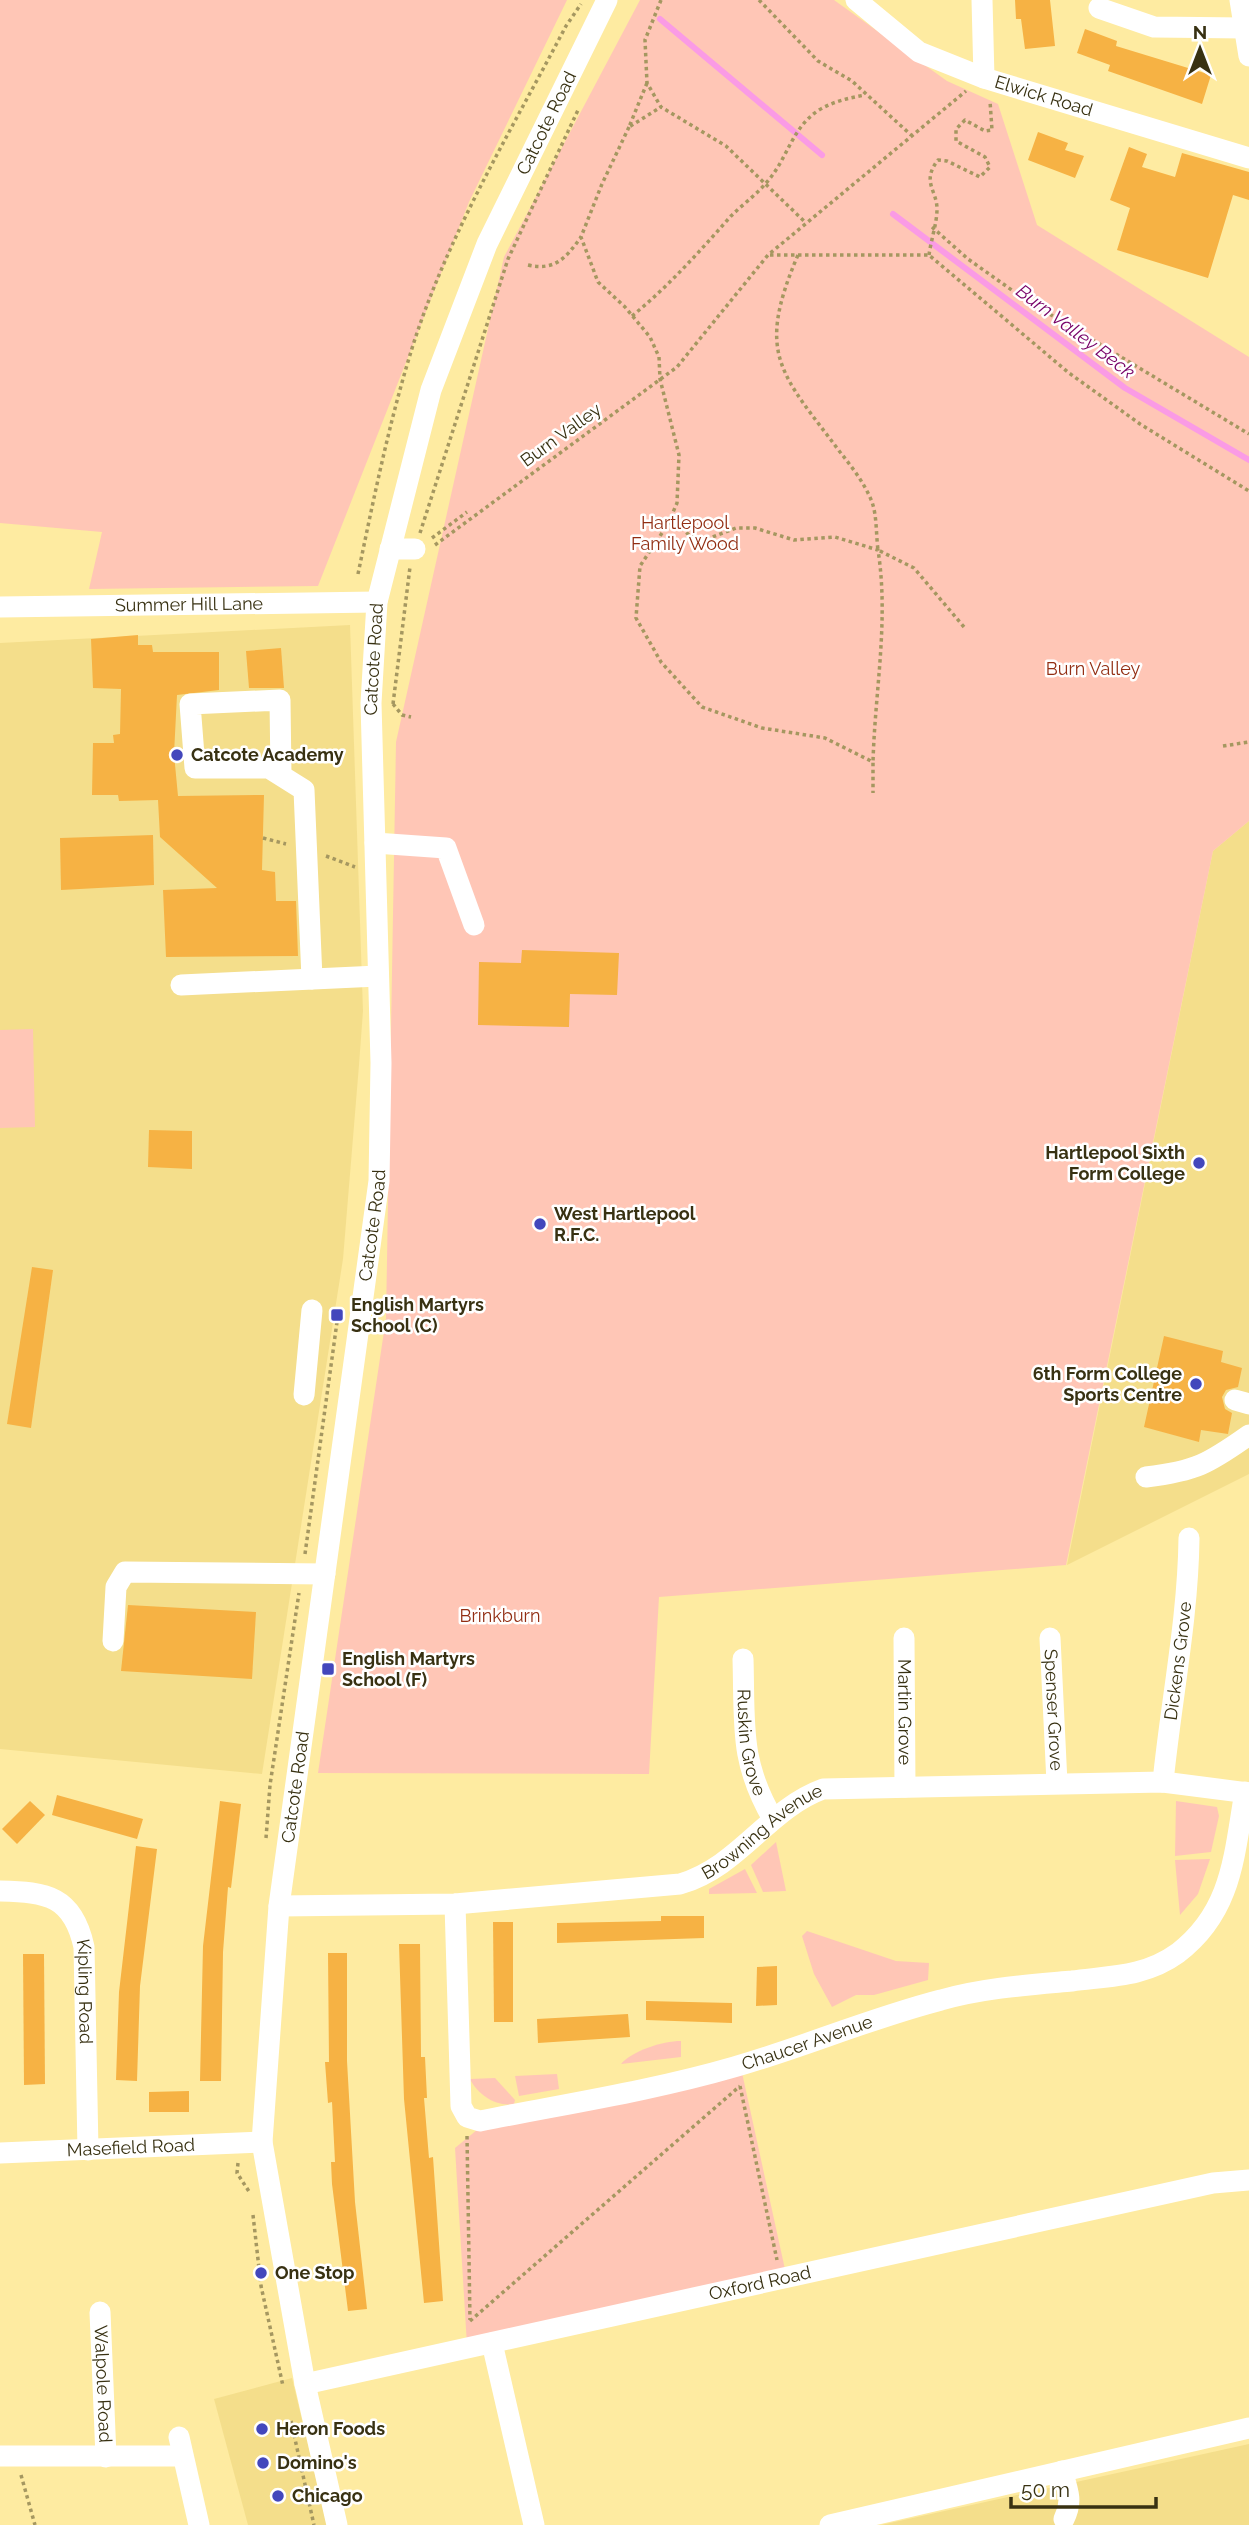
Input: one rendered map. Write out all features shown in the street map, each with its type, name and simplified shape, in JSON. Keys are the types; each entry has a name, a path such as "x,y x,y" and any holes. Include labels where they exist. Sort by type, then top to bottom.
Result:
{"street":[{"name":"Catcote Road","path":"338,2525 305,2384 262,2142 279,1906 379,1181 382,1119 371,703 377,602 431,390 487,244 607,0"},
{"name":"Elwick Road","path":"856,0 919,52 984,78 1249,158"},
{"path":"982,0 984,78"},
{"path":"1240,0 1249,56"},
{"path":"1098,8 1120,8 1154,27 1244,28"},
{"path":"390,549 420,552"},
{"name":"Summer Hill Lane","path":"0,607 377,602"},
{"path":"281,775 280,701 190,704 195,768 269,768 304,790 312,979"},
{"path":"375,843 446,848 474,925"},
{"path":"181,985 378,976"},
{"path":"304,1395 312,1310"},
{"path":"1146,1477 1188,1472 1218,1457 1249,1435"},
{"name":"Dickens Grove","path":"1163,1782 1171,1701 1188,1589 1189,1538"},
{"path":"113,1641 116,1587 125,1572 325,1574"},
{"name":"Martin Grove","path":"904,1638 905,1787"},
{"name":"Spenser Grove","path":"1050,1638 1057,1783"},
{"name":"Ruskin Grove","path":"743,1659 747,1758 756,1790 773,1819"},
{"name":"Browning Avenue","path":"279,1906 455,1904 680,1884 697,1879 729,1859 773,1819 804,1796 823,1789 1163,1782 1247,1792"},
{"name":"Chaucer Avenue","path":"467,2117 480,2121 652,2088 738,2076 942,1999 981,1991 1126,1976 1152,1968 1178,1953 1216,1914 1228,1886 1247,1792"},
{"name":"Kipling Road","path":"0,1891 47,1894 66,1906 80,1928 84,1947 88,2150"},
{"path":"455,1904 461,2106 467,2117"},
{"name":"Masefield Road","path":"0,2153 262,2142"},
{"name":"Oxford Road","path":"1213,2183 1249,2166"},
{"name":"Oxford Road","path":"305,2384 1213,2183 1249,2180"},
{"name":"Walpole Road","path":"100,2312 106,2457"},
{"path":"482,2345 534,2525"},
{"path":"830,2525 1249,2428"},
{"name":"Walpole Road","path":"8,2456 106,2457 181,2447 200,2525"},
{"path":"1062,2471 1070,2496 1069,2509 1063,2519"}],"path":[{"path":"528,265 544,269 564,260 581,237 647,83 645,40 661,0"},
{"path":"759,0 818,61 852,81 911,135"},
{"path":"929,254 937,208 929,188 933,166 937,160 947,161 980,177 990,167 985,158 956,141 956,129 965,120 985,131 992,130 993,121 984,78"},
{"path":"647,83 662,107 726,146 806,223"},
{"path":"632,316 708,245 766,183 784,161 790,140 801,126 818,110 839,100 865,95"},
{"path":"411,717 402,715 394,704 420,552 508,259 583,99"},
{"name":"Burn Valley","path":"420,552 677,367 768,255 950,102"},
{"path":"629,127 662,107"},
{"path":"932,227 968,259 1023,298 1249,434"},
{"path":"581,237 598,282 650,337 659,357 660,379 679,456 677,503 640,566 636,618 662,662 702,707 762,729 825,738 873,762"},
{"path":"768,255 929,254 1069,373 1140,424 1249,491"},
{"path":"798,255 778,310 776,356 797,397 855,472 873,503 885,618 875,704 873,793"},
{"path":"420,552 467,512"},
{"path":"671,517 689,535 710,538 736,528 755,528 793,540 835,537 878,550 914,568 964,627"},
{"path":"1223,746 1249,742"},
{"path":"738,2076 781,2280"},
{"path":"470,2321 738,2076"},
{"path":"467,2117 470,2321 482,2345"},
{"path":"8,2456 35,2525"}],"shaded area":[{"path":"350,625 363,1011 359,1065 343,1259 262,1774 0,1749 0,643"},
{"name":"Hartlepool Sixth Form College","path":"1249,821 1249,1474 1067,1565 1213,851"},
{"path":"292,2378 327,2525 248,2525 214,2399"},
{"path":"1249,2444 1249,2525 881,2525"}],"green space":[{"path":"0,0 567,0 469,202 318,586 89,589 102,532 0,523"},
{"path":"640,0 834,0 947,81 998,104 1037,225 1249,357 1249,821 1213,851 1066,1565 659,1597 649,1774 318,1773 386,1318 396,742 504,257"},
{"path":"33,1029 35,1127 0,1128 0,1030"},
{"path":"1176,1801 1217,1807 1219,1816 1211,1852 1175,1856"},
{"path":"776,1842 786,1891 763,1892 751,1865"},
{"path":"1210,1859 1198,1894 1180,1915 1175,1860"},
{"path":"745,1869 757,1893 709,1894 709,1889"},
{"path":"807,1931 896,1961 929,1963 928,1980 874,1995 856,1995 832,2007 814,1974 802,1936"},
{"path":"681,2041 681,2057 621,2064 632,2055 648,2048"},
{"path":"741,2068 786,2274 467,2345 455,2148 483,2125"},
{"path":"557,2074 559,2089 519,2096 515,2076"},
{"path":"495,2078 515,2100 514,2104 501,2104 488,2099 470,2079"}],"building":[{"path":"1015,0 1050,0 1055,46 1025,49 1021,19 1016,19"},
{"path":"1085,29 1117,41 1116,46 1211,75 1202,104 1108,71 1110,65 1077,53"},
{"path":"1038,132 1068,143 1065,150 1084,156 1075,178 1028,160"},
{"path":"1129,147 1147,154 1142,167 1175,177 1182,153 1249,172 1249,200 1233,195 1208,278 1117,250 1130,208 1110,200"},
{"path":"138,635 138,645 152,645 153,652 219,652 219,690 177,695 174,754 178,796 264,795 262,870 275,872 276,901 296,901 298,956 166,957 163,890 217,888 160,837 158,800 119,801 118,795 92,795 93,743 114,743 113,735 120,734 121,689 93,688 91,639"},
{"path":"281,648 284,688 249,688 246,651"},
{"path":"153,835 154,885 61,890 60,838"},
{"path":"522,950 619,953 617,995 570,994 569,1027 478,1025 479,962 521,963"},
{"path":"149,1130 192,1131 192,1169 148,1167"},
{"path":"32,1267 53,1270 31,1428 7,1424"},
{"name":"6th Form College Sports Centre","path":"1164,1336 1223,1351 1221,1362 1242,1368 1238,1387 1226,1390 1222,1397 1225,1409 1232,1413 1228,1434 1201,1430 1199,1442 1144,1427"},
{"path":"128,1605 256,1612 252,1679 121,1671"},
{"path":"57,1795 143,1819 137,1839 52,1815"},
{"path":"30,1801 45,1815 17,1844 2,1829"},
{"path":"220,1801 241,1804 231,1888 228,1887 223,1952 221,2081 200,2081 203,1946"},
{"path":"136,1846 157,1849 140,1986 137,2081 116,2080 119,1992"},
{"path":"661,1916 704,1916 704,1938 557,1943 557,1923 661,1921"},
{"path":"493,1922 513,1922 513,2022 494,2022"},
{"path":"399,1944 420,1944 421,2057 425,2057 427,2098 424,2098 429,2158 433,2157 443,2301 424,2303 404,2099"},
{"path":"328,1953 347,1953 347,2061 355,2202 367,2309 348,2311 332,2184 331,2162 335,2162 332,2102 328,2103 325,2062 329,2062"},
{"path":"23,1954 44,1954 45,2084 24,2085"},
{"path":"777,1966 777,2005 756,2006 757,1967"},
{"path":"646,2001 732,2003 732,2023 646,2020"},
{"path":"628,2014 630,2037 538,2043 537,2019"},
{"path":"189,2091 189,2112 149,2112 149,2092"}],"waterway":[{"name":"Burn Valley Beck","path":"660,19 822,155"},
{"name":"Burn Valley Beck","path":"893,214 1125,388 1249,460"}],"place":[{"name":"Catcote Academy","path":"177,755"},
{"name":"Hartlepool Sixth Form College","path":"1199,1163"},
{"name":"West Hartlepool R.F.C.","path":"540,1224"},
{"name":"English Martyrs School (C)","path":"337,1315"},
{"name":"6th Form College Sports Centre","path":"1196,1384"},
{"name":"English Martyrs School (F)","path":"328,1669"},
{"name":"One Stop","path":"261,2273"},
{"name":"Heron Foods","path":"262,2429"},
{"name":"Domino's","path":"263,2463"},
{"name":"Chicago","path":"278,2496"}],"park label":[{"name":"Hartlepool Family Wood","path":"685,533"},
{"name":"Brinkburn","path":"500,1616"}]}
